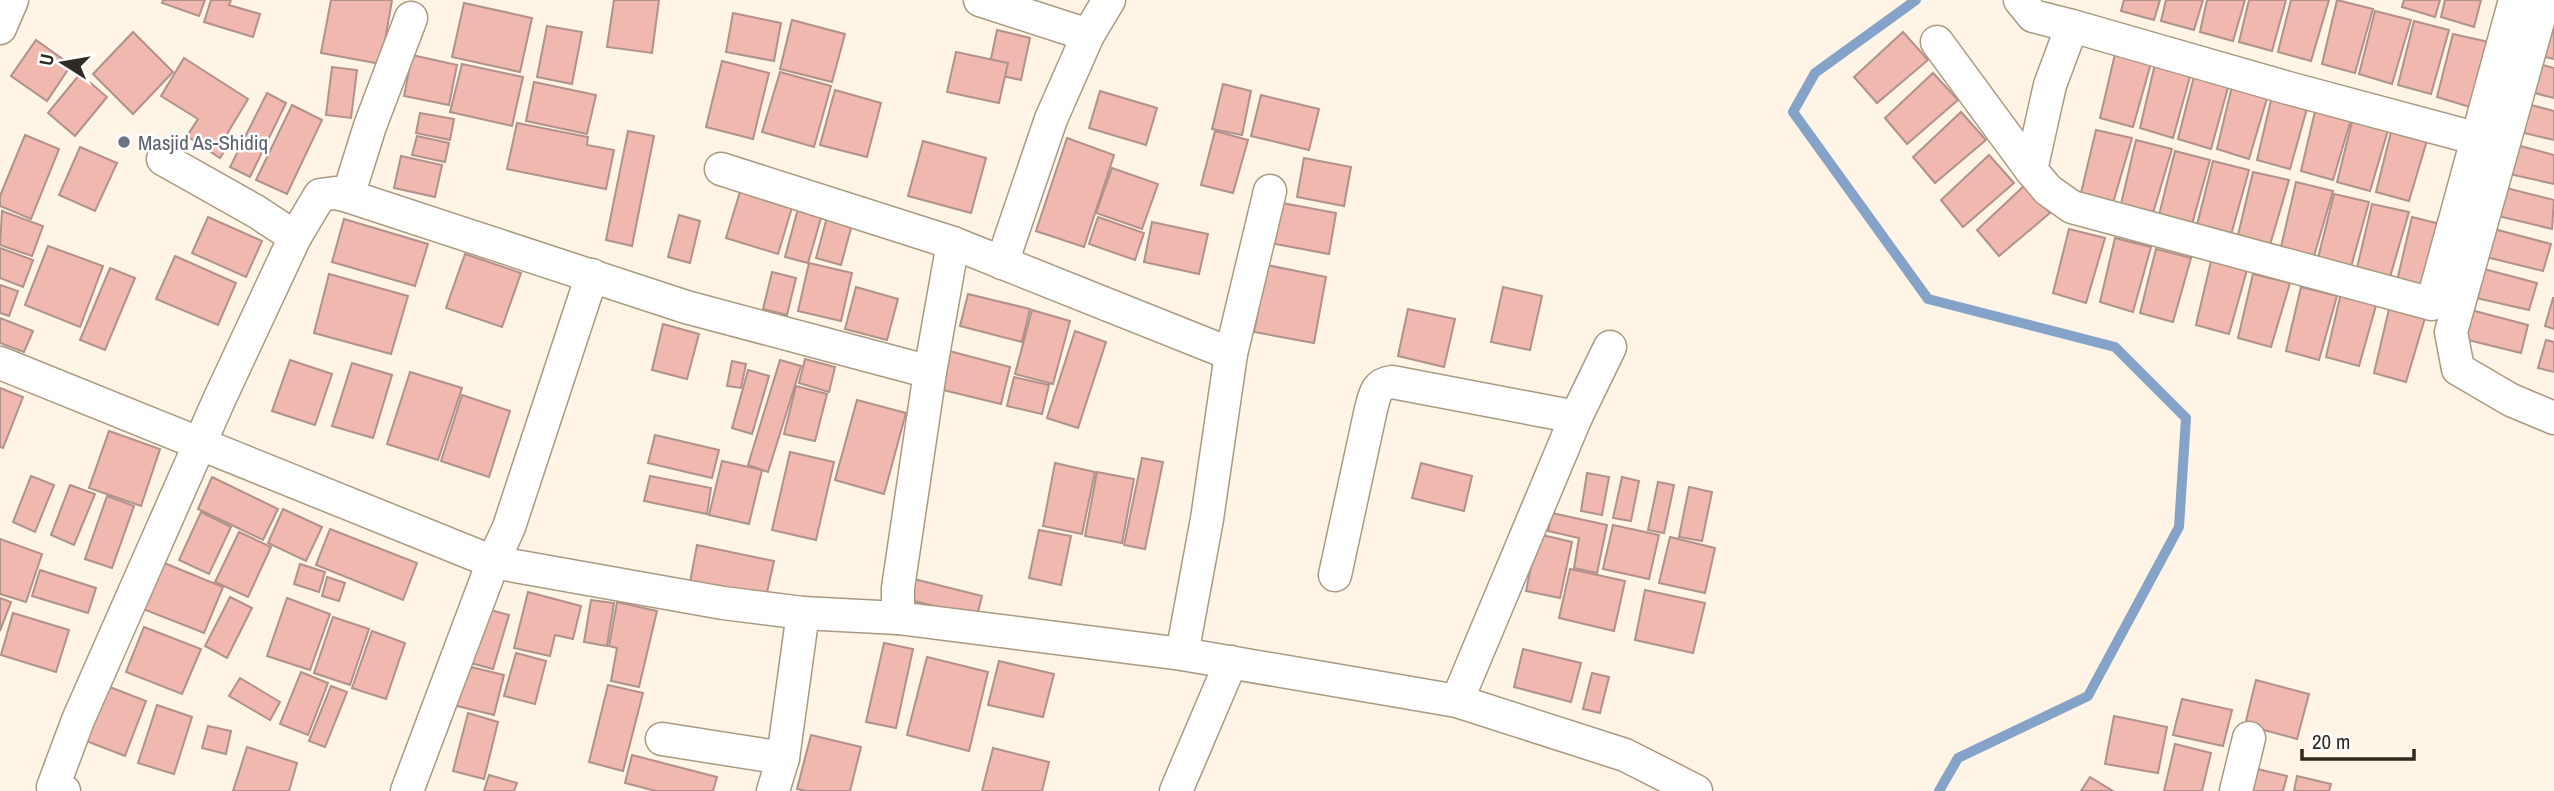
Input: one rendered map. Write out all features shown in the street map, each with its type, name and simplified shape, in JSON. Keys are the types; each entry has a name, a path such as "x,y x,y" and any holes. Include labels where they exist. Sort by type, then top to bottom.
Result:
{"street":[{"path":"0,28 12,0"},
{"path":"980,0 1088,35"},
{"path":"1002,263 1051,119 1088,35 1109,0"},
{"path":"2020,0 2033,16 2489,142"},
{"path":"2515,0 2451,332 2458,369 2511,400 2554,418"},
{"path":"1937,42 2031,170 2048,190 2072,207 2432,304 2489,142 2544,0"},
{"path":"348,196 370,126 411,18"},
{"path":"2031,170 2050,85 2072,26"},
{"path":"163,159 257,212 295,237"},
{"path":"721,169 953,243 1231,354"},
{"path":"1182,654 1207,519 1231,354 1270,191"},
{"path":"56,790 78,720 208,425 295,237 320,195 335,193 348,196 686,307 930,372"},
{"path":"898,604 930,372 953,243"},
{"path":"407,791 500,547 592,275"},
{"path":"1457,701 1576,417 1610,347"},
{"path":"0,363 208,425 305,485 500,547 723,603 803,613 898,604 1457,701 1625,755 1696,791"},
{"path":"1335,575 1376,389 1383,383 1392,382 1576,417"},
{"path":"773,791 783,758 803,613"},
{"path":"1176,791 1231,662"},
{"path":"2236,791 2249,738"},
{"path":"662,739 783,758"}],"building":[{"path":"163,0 205,0 199,16 162,3"},
{"path":"211,0 231,0 229,5 260,14 253,37 204,22"},
{"path":"331,0 392,0 381,64 321,53"},
{"path":"614,0 659,0 652,53 607,47"},
{"path":"2124,0 2160,0 2154,20 2121,11"},
{"path":"2166,0 2203,0 2194,30 2161,21"},
{"path":"2207,0 2245,0 2233,41 2200,32"},
{"path":"2249,0 2286,0 2272,51 2239,42"},
{"path":"2291,0 2329,0 2311,61 2278,52"},
{"path":"2337,0 2373,9 2355,73 2322,64"},
{"path":"2404,0 2440,0 2435,17 2402,7"},
{"path":"2445,0 2481,0 2474,27 2441,17"},
{"path":"464,3 532,18 520,72 452,57"},
{"path":"2375,11 2411,20 2392,84 2359,74"},
{"path":"733,13 781,23 774,61 726,52"},
{"path":"792,20 845,34 832,82 780,69"},
{"path":"2414,21 2449,30 2431,94 2398,85"},
{"path":"547,26 582,32 572,84 537,77"},
{"path":"2544,26 2554,29 2554,59 2537,55"},
{"path":"997,30 1030,38 1021,80 988,73"},
{"path":"133,32 173,72 133,114 93,74"},
{"path":"1903,32 1928,60 1877,103 1854,77"},
{"path":"2453,34 2489,42 2470,107 2437,97"},
{"path":"36,40 71,65 47,101 11,76"},
{"path":"956,52 1008,63 999,103 947,92"},
{"path":"2115,54 2151,63 2133,127 2100,118"},
{"path":"412,55 457,65 449,105 404,96"},
{"path":"184,58 248,99 227,134 233,137 220,158 187,136 198,119 161,96"},
{"path":"722,61 769,73 753,139 706,127"},
{"path":"2535,63 2554,68 2554,98 2527,91"},
{"path":"462,64 523,77 512,126 450,112"},
{"path":"2155,64 2191,73 2173,138 2140,128"},
{"path":"332,67 357,70 351,118 326,115"},
{"path":"780,72 831,86 814,147 762,132"},
{"path":"1933,73 1958,100 1907,144 1885,118"},
{"path":"80,74 107,97 75,136 48,113"},
{"path":"2194,76 2229,84 2211,149 2178,139"},
{"path":"534,82 596,95 587,134 526,121"},
{"path":"1223,84 1251,91 1242,135 1212,129"},
{"path":"2232,86 2268,95 2249,159 2217,149"},
{"path":"835,90 881,103 867,157 820,145"},
{"path":"1100,91 1157,108 1146,145 1089,128"},
{"path":"267,93 286,103 250,177 230,167"},
{"path":"1261,95 1319,109 1309,150 1251,136"},
{"path":"2272,96 2308,105 2290,169 2257,160"},
{"path":"2523,103 2554,111 2554,140 2516,131"},
{"path":"292,105 322,120 287,194 256,180"},
{"path":"2316,107 2352,116 2333,180 2301,171"},
{"path":"1961,112 1986,140 1935,183 1913,157"},
{"path":"420,113 454,119 450,140 416,133"},
{"path":"2353,118 2389,127 2370,191 2337,182"},
{"path":"517,123 588,137 587,145 614,150 606,189 507,169"},
{"path":"2392,128 2428,137 2409,201 2376,192"},
{"path":"2096,130 2132,138 2113,203 2081,193"},
{"path":"628,131 654,136 632,246 606,240"},
{"path":"1215,131 1248,140 1233,193 1201,185"},
{"path":"25,135 59,149 31,219 0,206 0,196"},
{"path":"417,136 449,143 445,162 412,155"},
{"path":"1067,138 1114,155 1084,247 1036,231"},
{"path":"2136,140 2172,149 2153,213 2121,204"},
{"path":"923,141 986,158 971,213 908,196"},
{"path":"2513,144 2554,155 2554,184 2505,173"},
{"path":"80,147 117,163 95,211 59,195"},
{"path":"2175,151 2210,160 2192,224 2159,215"},
{"path":"1989,155 2014,183 1963,227 1941,200"},
{"path":"401,156 442,165 435,197 394,188"},
{"path":"1304,158 1351,167 1344,206 1297,197"},
{"path":"2213,161 2249,170 2231,235 2197,225"},
{"path":"1112,168 1158,184 1142,229 1096,213"},
{"path":"2253,172 2289,180 2270,245 2238,235"},
{"path":"2296,182 2333,191 2314,256 2281,247"},
{"path":"742,185 794,201 778,254 726,238"},
{"path":"2025,185 2050,213 1999,256 1977,230"},
{"path":"2502,187 2554,200 2552,229 2494,215"},
{"path":"2334,194 2369,202 2351,267 2318,258"},
{"path":"1277,202 1336,213 1329,254 1270,243"},
{"path":"2372,204 2409,212 2390,277 2357,268"},
{"path":"799,205 823,211 808,263 785,257"},
{"path":"829,210 854,217 841,265 816,258"},
{"path":"2,211 43,226 32,256 0,245"},
{"path":"679,215 700,221 690,263 668,257"},
{"path":"208,217 262,241 246,277 192,253"},
{"path":"1098,217 1144,233 1135,260 1089,244"},
{"path":"2412,217 2448,226 2429,289 2397,281"},
{"path":"344,219 428,244 415,286 332,262"},
{"path":"1152,222 1208,234 1199,274 1144,262"},
{"path":"2069,229 2105,238 2086,303 2053,293"},
{"path":"2494,229 2551,244 2543,271 2486,257"},
{"path":"2115,238 2151,247 2133,312 2100,302"},
{"path":"48,246 103,266 80,327 25,305"},
{"path":"0,248 33,260 23,287 0,278"},
{"path":"2156,249 2191,258 2173,322 2140,313"},
{"path":"465,254 521,273 502,327 446,308"},
{"path":"175,256 236,283 218,325 156,299"},
{"path":"2211,261 2247,270 2229,334 2196,325"},
{"path":"809,263 852,273 841,321 798,311"},
{"path":"1267,265 1326,277 1314,343 1254,332"},
{"path":"110,268 135,278 105,350 80,340"},
{"path":"2480,268 2537,283 2529,310 2472,297"},
{"path":"772,272 796,278 787,315 763,309"},
{"path":"329,274 408,296 391,354 314,333"},
{"path":"2253,274 2290,283 2271,347 2238,338"},
{"path":"0,285 18,291 9,316 0,313"},
{"path":"856,287 898,299 887,340 845,329"},
{"path":"1503,287 1542,296 1530,350 1491,342"},
{"path":"2301,287 2337,296 2319,360 2286,351"},
{"path":"2341,293 2377,302 2359,366 2326,357"},
{"path":"968,294 1030,309 1022,342 960,326"},
{"path":"2554,298 2554,329 2545,326"},
{"path":"1408,309 1455,319 1444,367 1398,356"},
{"path":"2389,309 2425,318 2406,382 2374,373"},
{"path":"1032,310 1070,321 1053,384 1015,374"},
{"path":"2471,310 2528,325 2521,353 2464,339"},
{"path":"0,318 33,331 24,352 0,343"},
{"path":"663,324 699,334 687,379 652,370"},
{"path":"1075,331 1106,342 1078,428 1047,418"},
{"path":"2546,340 2554,342 2554,372 2538,368"},
{"path":"949,351 1010,367 1001,404 939,389"},
{"path":"805,359 835,367 829,392 799,383"},
{"path":"290,360 332,374 315,425 272,411"},
{"path":"780,360 801,366 768,472 748,465"},
{"path":"732,361 746,364 741,388 727,386"},
{"path":"352,363 392,375 373,438 332,426"},
{"path":"748,370 769,376 752,434 732,428"},
{"path":"410,372 462,388 438,460 387,444"},
{"path":"1014,377 1049,385 1042,414 1007,406"},
{"path":"796,386 827,394 815,441 784,434"},
{"path":"0,388 23,397 3,448 0,447"},
{"path":"462,395 510,411 489,477 441,461"},
{"path":"857,400 906,413 884,494 835,480"},
{"path":"109,431 160,449 141,506 89,488"},
{"path":"655,435 719,450 712,478 648,463"},
{"path":"790,452 834,462 816,540 772,530"},
{"path":"1142,458 1163,462 1145,549 1124,545"},
{"path":"722,461 762,470 749,524 709,515"},
{"path":"1055,463 1095,472 1082,534 1043,526"},
{"path":"1421,463 1472,476 1464,511 1412,498"},
{"path":"1097,472 1134,479 1122,543 1085,536"},
{"path":"1587,473 1609,477 1602,515 1581,511"},
{"path":"31,476 54,485 35,532 13,522"},
{"path":"650,476 711,488 707,514 644,501"},
{"path":"212,477 278,509 263,540 198,509"},
{"path":"1622,477 1639,481 1631,521 1613,518"},
{"path":"1658,482 1674,485 1664,533 1648,530"},
{"path":"70,485 95,494 74,545 51,535"},
{"path":"1689,487 1712,492 1702,541 1679,537"},
{"path":"107,496 134,506 112,568 85,559"},
{"path":"283,509 322,527 306,561 268,543"},
{"path":"201,512 231,527 209,574 179,560"},
{"path":"1552,513 1607,525 1597,573 1574,568 1579,538 1548,531"},
{"path":"1613,525 1659,535 1649,579 1603,569"},
{"path":"330,529 417,563 403,600 316,565"},
{"path":"1039,530 1071,536 1061,585 1029,578"},
{"path":"239,532 271,547 248,597 215,582"},
{"path":"1538,534 1572,542 1560,598 1526,591"},
{"path":"1670,537 1715,548 1705,593 1659,583"},
{"path":"0,539 42,554 26,602 0,594"},
{"path":"697,545 774,561 766,597 690,582"},
{"path":"157,560 223,587 204,633 138,607"},
{"path":"300,564 325,572 319,592 294,584"},
{"path":"1570,569 1625,581 1614,631 1559,618"},
{"path":"40,570 96,588 88,613 32,596"},
{"path":"327,577 345,583 339,601 322,596"},
{"path":"914,579 982,596 977,616 909,600"},
{"path":"1645,590 1705,603 1693,653 1635,640"},
{"path":"528,592 581,606 573,639 555,635 550,656 514,648"},
{"path":"230,597 252,608 227,658 205,646"},
{"path":"0,598 11,602 0,631"},
{"path":"287,598 330,614 310,670 267,656"},
{"path":"591,600 614,603 607,646 584,642"},
{"path":"617,602 657,611 639,687 611,681 617,648 609,646"},
{"path":"483,608 509,615 493,669 467,662"},
{"path":"13,613 69,630 56,672 1,655"},
{"path":"333,617 369,629 350,685 314,673"},
{"path":"144,627 201,649 182,694 126,672"},
{"path":"372,631 405,643 386,699 352,688"},
{"path":"884,643 913,649 896,728 866,722"},
{"path":"1523,649 1581,663 1571,702 1514,687"},
{"path":"516,653 546,661 535,704 504,696"},
{"path":"927,657 988,672 969,751 907,735"},
{"path":"999,661 1054,674 1043,717 988,705"},
{"path":"463,665 504,675 494,715 453,705"},
{"path":"301,672 328,683 308,735 280,724"},
{"path":"1592,673 1609,677 1600,713 1583,709"},
{"path":"240,678 280,702 270,720 229,696"},
{"path":"2256,680 2309,694 2297,739 2245,725"},
{"path":"102,684 146,701 125,756 81,739"},
{"path":"608,685 643,693 623,771 589,762"},
{"path":"331,686 347,692 325,747 309,741"},
{"path":"2182,699 2232,710 2223,746 2173,735"},
{"path":"157,705 192,717 174,774 138,763"},
{"path":"468,713 498,722 484,779 453,771"},
{"path":"2114,716 2167,727 2158,773 2105,764"},
{"path":"208,726 231,731 226,754 202,748"},
{"path":"811,735 861,747 850,791 797,789"},
{"path":"2175,744 2211,753 2202,791 2164,791"},
{"path":"247,747 297,763 289,791 233,791"},
{"path":"993,748 1049,762 1042,791 982,791"},
{"path":"632,755 717,777 713,791 656,791 625,783"},
{"path":"2249,767 2287,776 2283,791 2243,791"},
{"path":"489,775 517,783 514,791 484,791"},
{"path":"2297,776 2331,784 2329,791 2294,791"},
{"path":"2090,777 2113,791 2081,791"}],"waterway":[{"path":"1916,0 1815,73 1793,112 1928,299 2115,347 2186,418 2179,527 2088,696 1958,758 1939,791"}],"place":[{"name":"Masjid As-Shidiq","path":"124,142"}]}
